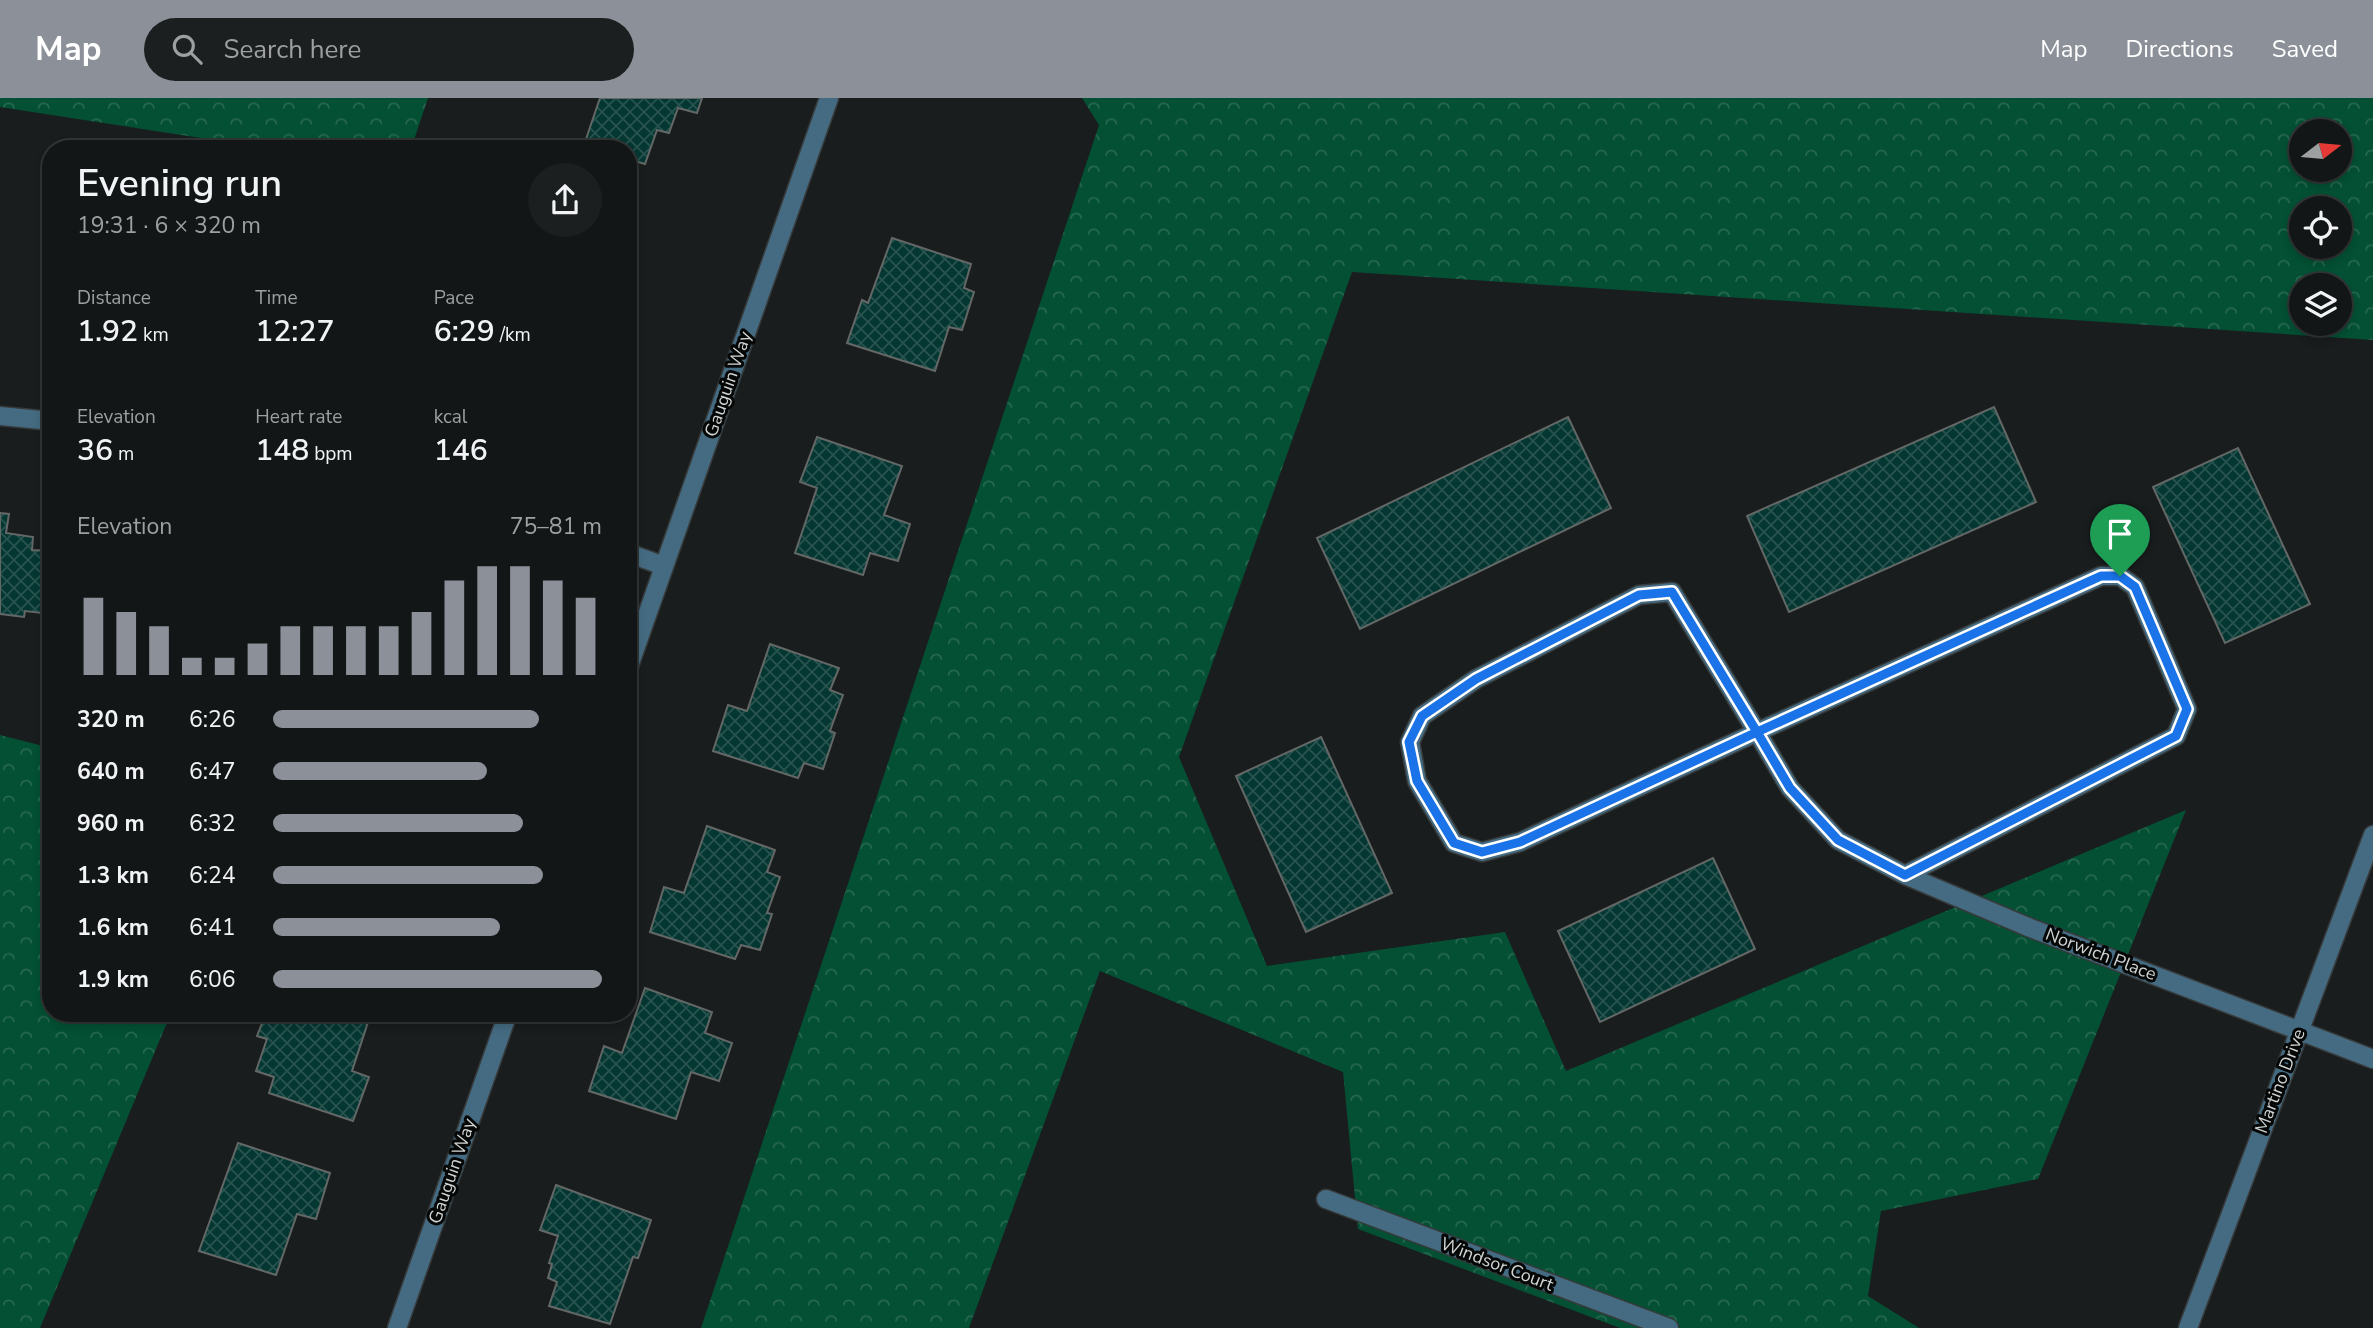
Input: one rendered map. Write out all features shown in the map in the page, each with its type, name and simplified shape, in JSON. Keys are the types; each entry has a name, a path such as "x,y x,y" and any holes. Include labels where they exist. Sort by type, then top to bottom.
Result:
{"street":[{"name":"Gauguin Way","path":"637,643 829,98"},
{"path":"0,415 42,420"},
{"path":"637,556 664,566"},
{"name":"Norwich Place","path":"1905,875 2176,736 2187,709 2135,587 2120,576 2101,576 1757,732 1520,842 1482,852 1454,843 1417,781 1409,742 1422,716 1476,679 1639,595 1672,592 1757,732 1790,788 1838,840 1905,875 2028,927 2373,1059"},
{"name":"Martino Drive","path":"2188,1328 2373,835"},
{"name":"Gauguin Way","path":"397,1328 505,1022"},
{"name":"Windsor Court","path":"1326,1199 1669,1328"}],"green space":[{"path":"0,98 428,98 414,140 214,140 0,107"},
{"path":"1082,98 2373,98 2373,340 2313,336 2352,336 2352,273 2289,273 2289,334 1352,272 1179,757 1267,966 1505,932 1566,1071 2186,810 2038,1179 1881,1211 1868,1296 1919,1328 1620,1328 1358,1229 1343,1072 1100,971 969,1328 701,1328 1099,125"},
{"path":"0,735 42,746 42,1022 167,1022 40,1328 0,1328"}],"building":[{"path":"600,98 702,98 697,113 678,108 669,133 657,130 645,164 637,162 637,140 586,140"},
{"path":"892,238 971,264 964,288 974,292 962,330 949,327 935,371 847,343 862,300 868,303"},
{"path":"1994,407 2036,502 1789,612 1747,516"},
{"path":"1568,417 1611,508 1360,629 1317,538"},
{"path":"817,437 902,466 884,515 910,524 898,561 870,553 863,575 795,553 817,488 800,482"},
{"path":"2238,448 2310,604 2225,643 2153,487"},
{"path":"0,513 9,514 6,533 33,537 32,550 42,551 42,613 25,611 24,617 0,614"},
{"path":"770,644 839,668 830,690 843,695 830,731 835,733 823,769 804,763 798,778 713,751 728,705 747,711"},
{"path":"1321,737 1392,893 1306,932 1236,776"},
{"path":"707,826 775,850 767,872 780,877 767,913 772,914 760,950 741,945 735,959 650,932 664,887 684,893"},
{"path":"1713,858 1755,949 1600,1022 1558,931"},
{"path":"645,988 712,1012 705,1033 732,1043 719,1081 691,1072 676,1119 589,1091 604,1046 622,1053 633,1022 637,1022 637,1011"},
{"path":"262,1022 368,1022 352,1071 369,1077 353,1121 269,1093 274,1077 256,1071 267,1039 257,1036"},
{"path":"238,1143 330,1173 316,1219 297,1214 276,1275 199,1251"},
{"path":"556,1185 651,1220 638,1258 633,1257 610,1324 549,1306 557,1282 548,1278 552,1264 549,1263 558,1236 540,1230"}],"route":[{"path":"2120,576 2101,576 1757,732 1672,592 1639,595 1476,679 1422,716 1409,742 1417,781 1454,843 1482,852 1520,842 1757,732 1790,788 1838,840 1905,875 2176,736 2187,709 2135,587 2120,576"}]}
